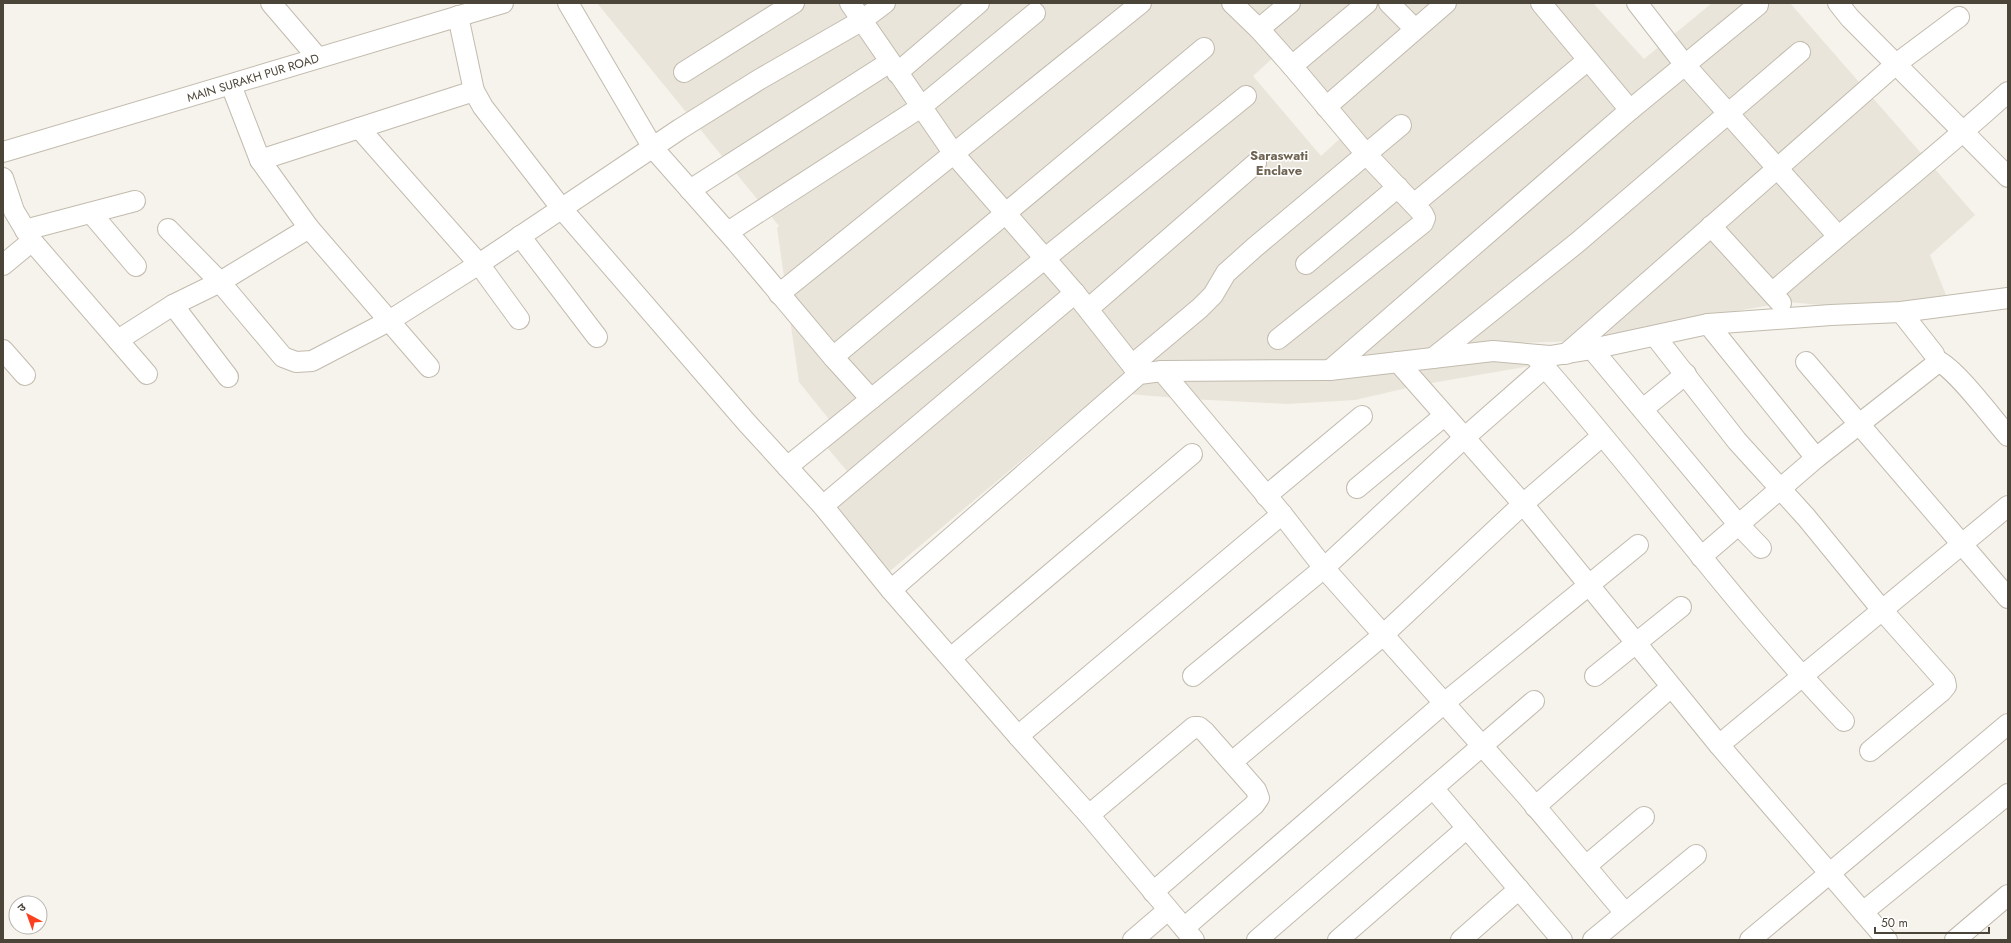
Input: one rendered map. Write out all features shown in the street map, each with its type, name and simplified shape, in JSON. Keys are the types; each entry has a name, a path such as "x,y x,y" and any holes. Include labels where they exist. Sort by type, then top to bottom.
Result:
{"street":[{"name":"MAIN SURAKH PUR ROAD","path":"3,152 502,3"},
{"path":"568,3 653,148 728,232 832,357 871,399"},
{"path":"684,72 794,3"},
{"path":"850,3 954,154 1075,293 1136,370 1330,370 1499,351 1539,361 1700,557 1802,677 1844,721"},
{"path":"168,228 220,282 283,357 296,362 312,361 389,321 479,264 653,148 760,79 861,20 885,3"},
{"path":"690,190 894,67 979,3"},
{"path":"779,294 1141,3"},
{"path":"1232,3 1259,29 1366,154 1424,214 1425,218 1423,224 1278,339"},
{"path":"1259,29 1290,3"},
{"path":"1292,66 1367,3"},
{"path":"1389,3 1415,29"},
{"path":"1326,107 1446,3"},
{"path":"1541,3 1630,110"},
{"path":"1637,3 1684,65 1838,236"},
{"path":"1838,3 2008,177"},
{"path":"1330,370 1630,110 1758,5"},
{"path":"280,6 318,58"},
{"path":"728,232 921,107 1035,13"},
{"path":"458,16 474,91 483,107 562,209 787,467 823,506 891,590 1089,815 1189,934 1443,704 1587,585 1638,545"},
{"path":"1566,354 1896,64 1959,16"},
{"path":"832,357 1204,48"},
{"path":"1433,358 1578,242 1800,52"},
{"path":"1414,204 1588,60"},
{"path":"231,85 260,160 309,228 429,367"},
{"path":"260,160 474,91"},
{"path":"1772,293 2008,92"},
{"path":"787,467 1246,96"},
{"path":"891,590 1136,370 1213,295 1226,273 1249,252 1401,125"},
{"path":"359,128 479,264 519,319"},
{"path":"1088,310 1256,163"},
{"path":"3,178 14,211 28,236 147,374"},
{"path":"1306,264 1398,187"},
{"path":"3,265 28,236 91,213 135,201"},
{"path":"91,213 136,266"},
{"path":"1711,226 1794,317"},
{"path":"118,340 173,306 220,282 309,228"},
{"path":"520,236 597,337"},
{"path":"823,506 1075,293"},
{"path":"1193,676 1324,568 1463,439 1539,361 1550,356 1592,349 1708,324 1794,317 1901,312 2008,298"},
{"path":"173,306 228,377"},
{"path":"1901,312 1938,361 1944,364 1958,378 2008,436"},
{"path":"1708,324 1816,458"},
{"path":"1655,336 1737,441 1780,488 1882,610 1941,675 1946,686 1942,691 1870,750"},
{"path":"1592,349 1738,524 1761,548"},
{"path":"3,350 25,375"},
{"path":"1700,557 1816,458 1934,366 1938,361"},
{"path":"1398,362 1463,439 1523,504 1587,585 1719,745 1888,940"},
{"path":"1806,362 1963,543 2008,598"},
{"path":"1162,371 1382,636 1482,746 1625,913"},
{"path":"1643,409 1686,374"},
{"path":"1266,496 1362,416"},
{"path":"1357,488 1444,416"},
{"path":"1232,762 1382,636 1523,504 1602,436"},
{"path":"951,658 1192,454"},
{"path":"1719,745 2008,506"},
{"path":"1018,736 1282,514"},
{"path":"1595,676 1681,606"},
{"path":"1535,807 1671,687"},
{"path":"1257,940 1534,701"},
{"path":"1750,940 2008,724"},
{"path":"1089,815 1187,731 1194,727 1199,727 1205,732 1256,790 1259,798 1254,806 1153,892"},
{"path":"1433,788 1519,888 1559,939"},
{"path":"1863,912 2008,794"},
{"path":"1586,866 1644,817"},
{"path":"1338,940 1467,828"},
{"path":"1593,940 1696,855"},
{"path":"1461,940 1519,888"},
{"path":"1955,940 2008,895"},
{"path":"1133,940 1168,910"}],"shaded area":[{"path":"597,3 1593,3 1644,59 1712,3 1790,3 1975,215 1930,255 1946,295 1873,310 1788,302 1701,317 1585,341 1519,343 1530,366 1420,385 1355,400 1287,404 1190,399 1103,392 890,571 829,500 853,478 818,437 832,423 799,382 777,228 779,226","holes":["1276,55 1345,134 1321,156 1253,76"]}],"district":[{"name":"Saraswati Enclave","path":"1279,162"}]}
